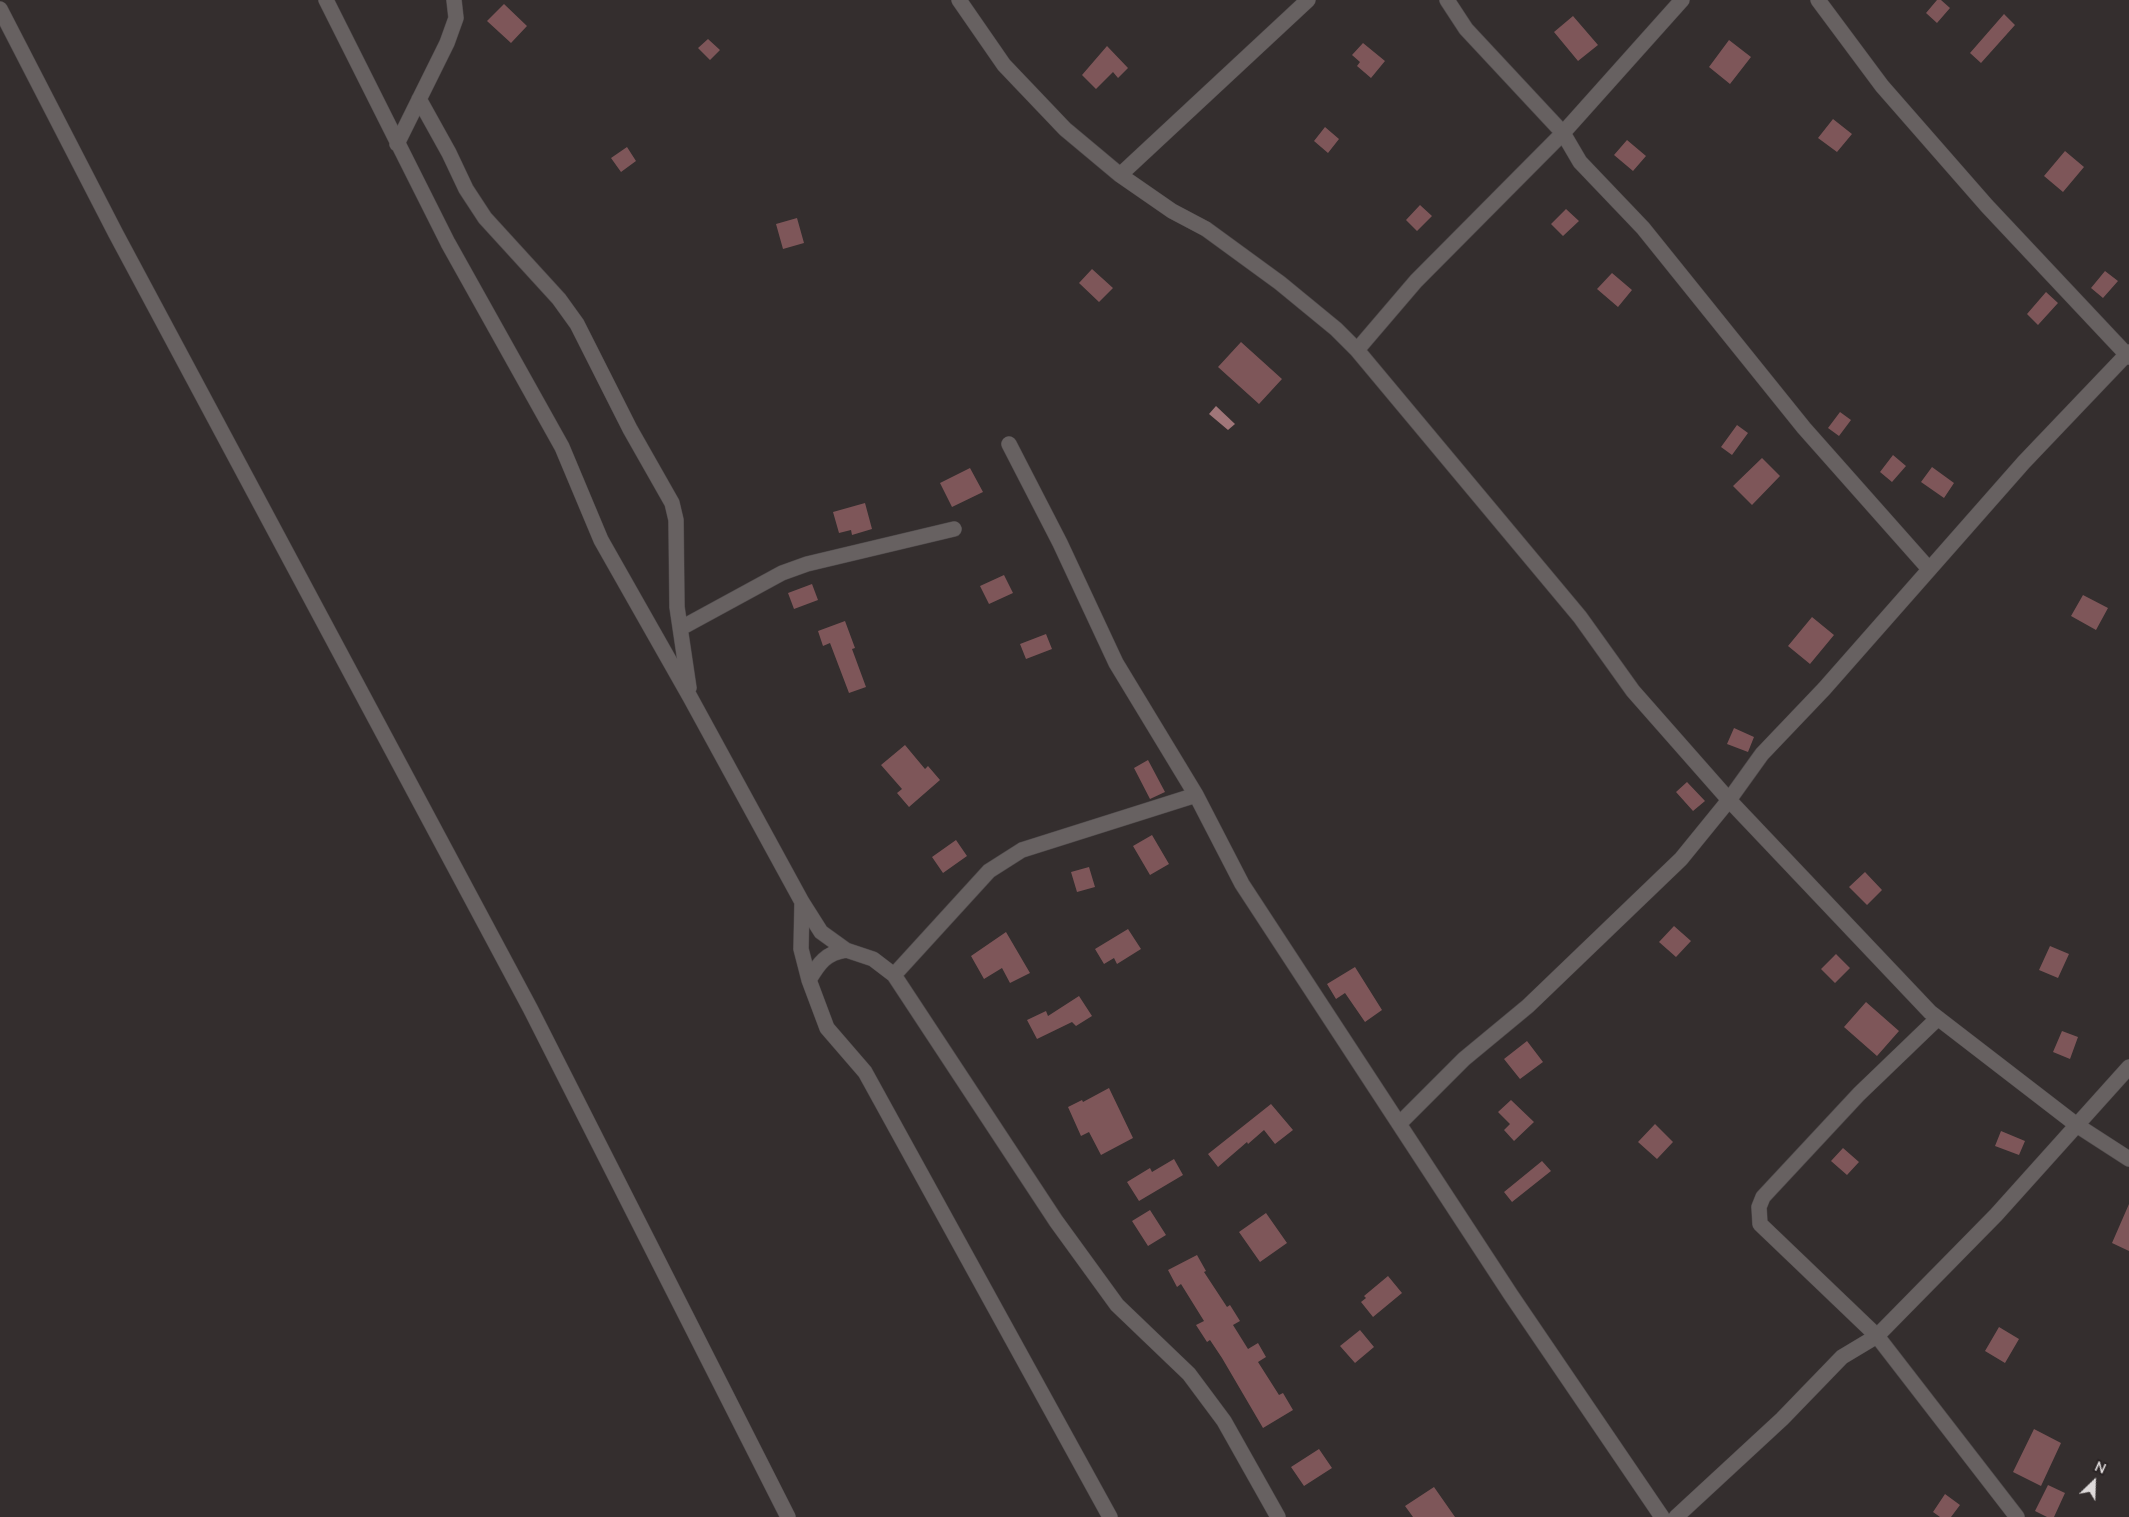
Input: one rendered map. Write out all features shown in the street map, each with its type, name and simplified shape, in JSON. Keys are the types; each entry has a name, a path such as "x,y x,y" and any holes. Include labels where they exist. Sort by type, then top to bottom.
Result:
{"street":[{"path":"326,0 448,243 562,448 601,540 690,697 802,902 822,932 846,950 872,959 894,975 1056,1221 1117,1305 1189,1374 1224,1422 1278,1517"},
{"path":"397,144 450,34 456,18 454,0"},
{"path":"959,0 1004,65 1065,129 1120,176 1172,211 1206,229 1280,283 1336,329 1357,350 1580,617 1632,691 1728,800 1938,1018 2078,1126 2129,1159"},
{"path":"1120,176 1308,0"},
{"path":"1447,0 1466,29 1563,133 1580,162 1643,228 1804,428 1929,570"},
{"path":"1357,350 1416,281 1563,133 1682,0"},
{"path":"1400,1124 1464,1059 1528,1006 1681,859 1762,754 1824,689 2024,462 2128,355 1987,206 1882,86 1818,0"},
{"path":"0,9 120,243 530,1008 788,1517"},
{"path":"419,99 449,153 466,189 485,218 560,298 577,324 630,429 672,503 676,520 680,628 690,697"},
{"path":"1009,444 1060,543 1116,663 1196,795 1242,884 1511,1295 1662,1517"},
{"path":"680,628 782,573 807,564 954,529"},
{"path":"894,975 989,871 1022,850 1196,795"},
{"path":"802,902 801,949 809,980 827,1028 865,1072 1110,1517"},
{"path":"809,980 819,962 833,952 846,950"},
{"path":"1938,1018 1859,1094 1763,1197 1759,1207 1760,1224 1877,1336 2016,1517"},
{"path":"1676,1517 1782,1419 1842,1358 1877,1336 1996,1215 2078,1126 2129,1067"}],"shaded area":[{"path":"1216,406 1235,424 1228,430 1209,414"}],"building":[{"path":"1937,0 1941,0 1950,8 1937,23 1926,13"},
{"path":"504,4 527,26 511,43 487,21"},
{"path":"2004,14 2015,25 1981,63 1970,53"},
{"path":"1573,16 1598,45 1578,61 1554,32"},
{"path":"708,39 720,50 710,60 698,48"},
{"path":"1729,40 1751,57 1730,84 1709,67"},
{"path":"1363,43 1385,61 1371,78 1357,66 1360,62 1352,55"},
{"path":"1107,46 1128,68 1118,78 1113,72 1096,89 1082,75"},
{"path":"1833,119 1852,134 1837,152 1818,138"},
{"path":"1325,127 1339,139 1328,153 1314,141"},
{"path":"1627,140 1646,156 1633,171 1614,155"},
{"path":"627,147 636,161 621,172 611,158"},
{"path":"2065,151 2084,167 2063,192 2044,176"},
{"path":"1420,205 1432,216 1417,231 1406,220"},
{"path":"1566,209 1579,221 1563,236 1551,224"},
{"path":"797,218 804,243 783,249 776,224"},
{"path":"1092,269 1113,288 1099,302 1079,283"},
{"path":"2105,271 2118,281 2103,298 2091,288"},
{"path":"1612,273 1632,290 1618,307 1597,289"},
{"path":"2046,292 2058,303 2038,325 2027,314"},
{"path":"1241,342 1282,379 1259,404 1218,367"},
{"path":"1840,412 1851,420 1839,436 1828,428"},
{"path":"1737,425 1748,433 1732,455 1721,447"},
{"path":"1893,455 1906,466 1892,482 1880,472"},
{"path":"1762,458 1780,476 1752,505 1733,486"},
{"path":"1932,467 1954,483 1944,498 1921,482"},
{"path":"970,468 983,492 952,507 940,483"},
{"path":"865,503 872,529 852,535 851,530 839,533 833,512"},
{"path":"1004,575 1013,593 989,604 980,586"},
{"path":"812,584 818,600 794,609 788,593"},
{"path":"2083,595 2108,608 2096,630 2071,616"},
{"path":"1812,617 1834,635 1810,664 1788,646"},
{"path":"845,621 855,648 852,649 866,687 849,693 830,643 823,646 818,631"},
{"path":"1046,634 1052,649 1026,659 1020,644"},
{"path":"1734,728 1754,737 1748,752 1727,744"},
{"path":"905,745 925,769 928,766 940,780 909,807 897,793 902,789 881,765"},
{"path":"1148,760 1165,792 1150,799 1134,768"},
{"path":"1687,782 1705,801 1693,811 1676,792"},
{"path":"1152,835 1169,864 1150,875 1133,846"},
{"path":"956,840 967,856 943,873 932,857"},
{"path":"1089,867 1095,887 1077,892 1071,872"},
{"path":"1865,872 1882,890 1867,905 1849,887"},
{"path":"1674,926 1691,941 1676,957 1659,942"},
{"path":"1128,929 1141,949 1117,964 1114,958 1104,964 1095,949"},
{"path":"1006,932 1030,973 1010,983 1002,968 984,979 971,956"},
{"path":"2050,946 2069,954 2058,978 2039,970"},
{"path":"1836,954 1850,968 1835,983 1821,969"},
{"path":"1355,967 1382,1010 1365,1022 1345,993 1336,999 1327,984"},
{"path":"1079,996 1092,1016 1076,1026 1072,1022 1037,1039 1027,1020 1046,1011 1048,1016"},
{"path":"1866,1002 1899,1031 1877,1056 1844,1027"},
{"path":"2062,1031 2078,1037 2070,1059 2053,1052"},
{"path":"1527,1041 1543,1062 1520,1079 1504,1059"},
{"path":"1109,1088 1133,1138 1101,1155 1089,1132 1081,1136 1068,1107 1082,1100 1083,1102"},
{"path":"1511,1100 1534,1122 1514,1141 1504,1130 1510,1124 1498,1112"},
{"path":"1271,1104 1293,1130 1275,1144 1264,1130 1218,1167 1208,1154"},
{"path":"1655,1124 1673,1142 1657,1159 1638,1142"},
{"path":"2001,1131 2025,1141 2019,1155 1995,1146"},
{"path":"1843,1148 1859,1162 1847,1175 1831,1161"},
{"path":"1174,1159 1183,1175 1139,1201 1127,1182 1150,1168 1152,1172"},
{"path":"1542,1161 1551,1171 1512,1202 1504,1192"},
{"path":"2129,1204 2129,1251 2112,1243"},
{"path":"1150,1210 1166,1235 1148,1246 1132,1221"},
{"path":"1266,1213 1287,1243 1260,1262 1239,1232"},
{"path":"1197,1255 1206,1271 1204,1272 1227,1307 1230,1305 1240,1321 1233,1325 1248,1349 1258,1343 1266,1357 1258,1362 1279,1395 1283,1393 1293,1410 1263,1428 1222,1358 1210,1340 1207,1342 1196,1325 1204,1321 1181,1284 1177,1287 1168,1270"},
{"path":"1388,1276 1402,1293 1373,1317 1361,1302 1366,1298 1364,1296"},
{"path":"1999,1327 2019,1339 2005,1363 1985,1351"},
{"path":"1360,1330 1374,1347 1355,1363 1340,1346"},
{"path":"2034,1429 2061,1443 2041,1486 2013,1472"},
{"path":"1319,1449 1332,1468 1304,1486 1291,1467"},
{"path":"2048,1485 2065,1493 2054,1517 2047,1517 2035,1511"},
{"path":"1434,1487 1455,1517 1413,1517 1405,1506"},
{"path":"1945,1494 1960,1505 1951,1517 1940,1517 1933,1512"}]}
